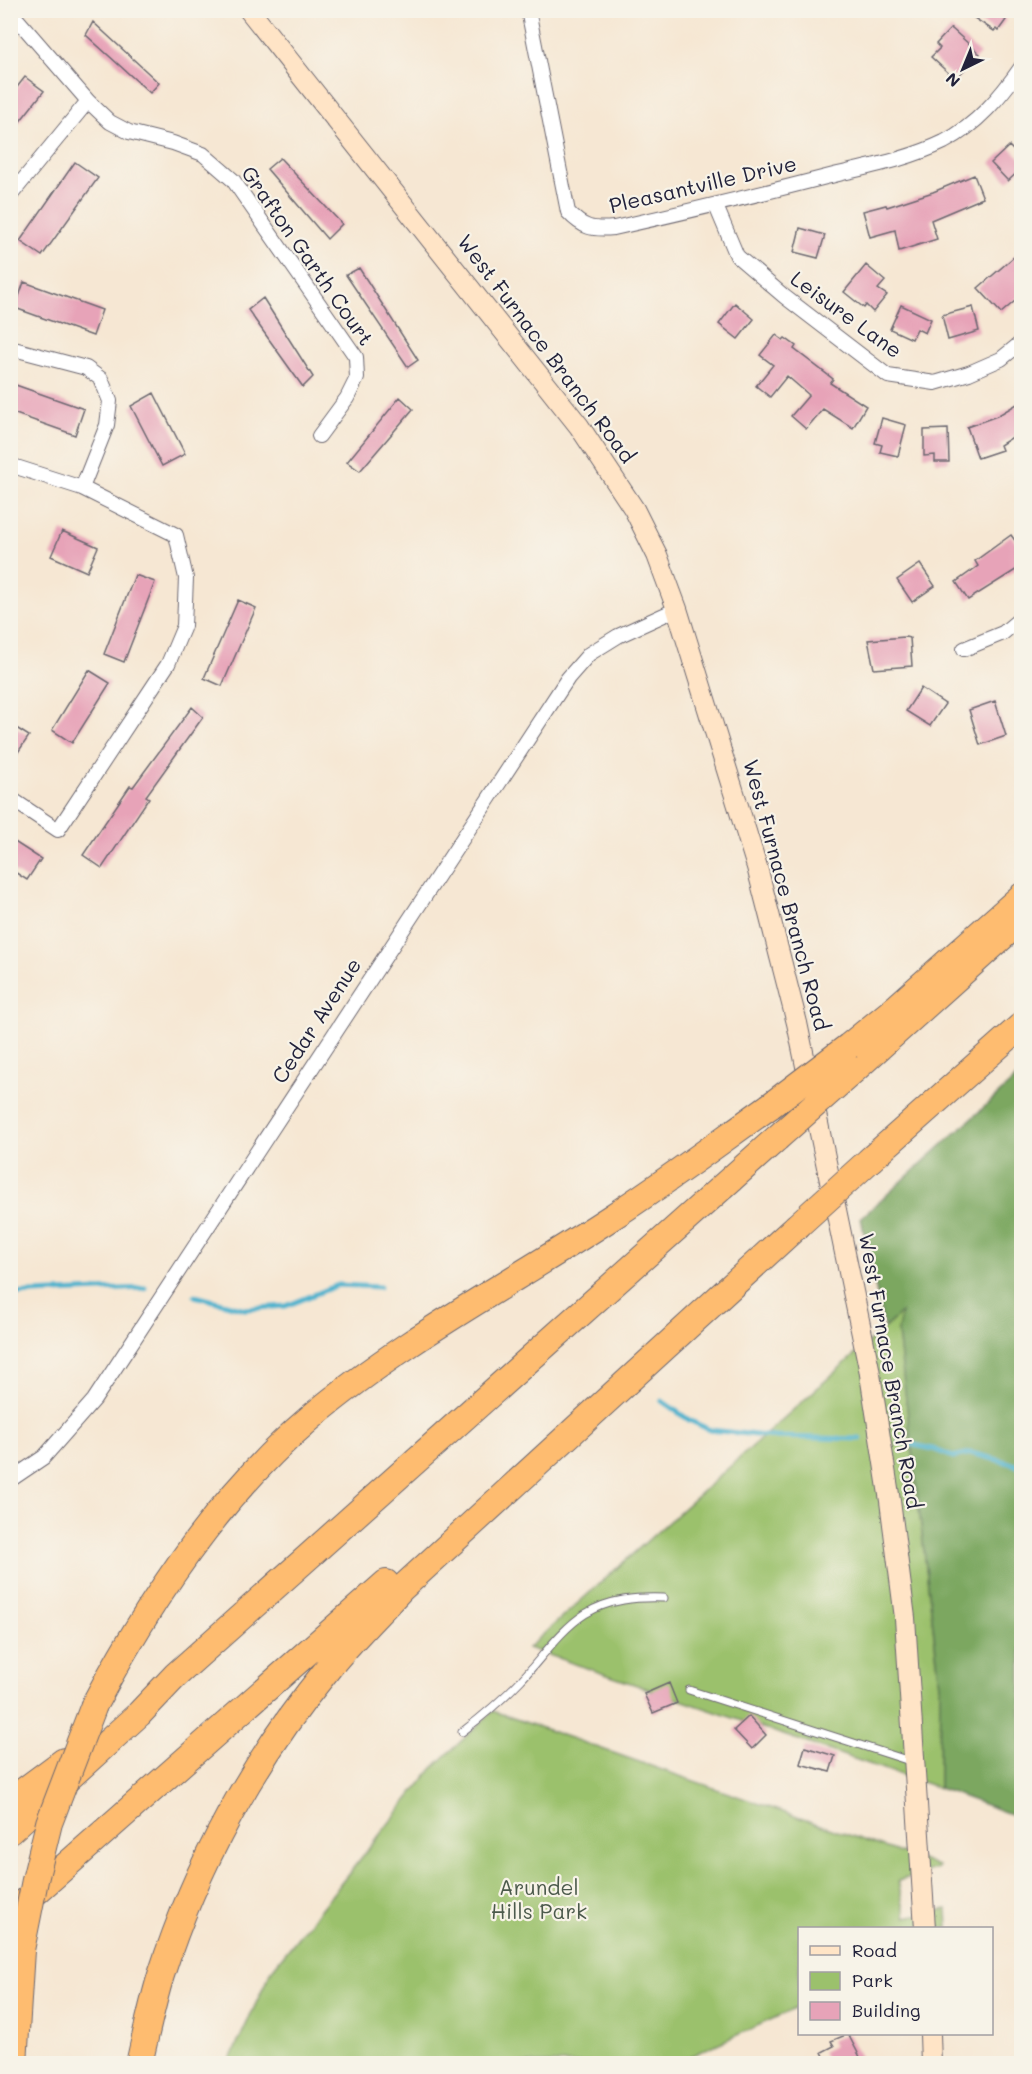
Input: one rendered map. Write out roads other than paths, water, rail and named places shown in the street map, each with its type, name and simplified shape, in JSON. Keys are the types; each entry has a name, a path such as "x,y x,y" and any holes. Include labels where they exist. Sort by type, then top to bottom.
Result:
{"highway":[{"path":"10,1831 139,1714 176,1675 777,1138 898,1006 1022,896"},
{"path":"14,2064 21,1950 49,1823 94,1705 125,1646 169,1578 214,1519 244,1485 308,1421 370,1370 612,1217 770,1106 851,1058 1022,919"},
{"path":"139,2064 161,1976 210,1852 241,1795 281,1731 357,1635 401,1590 610,1396 1022,1025"},
{"path":"10,1916 383,1586 610,1396"},
{"path":"10,1801 43,1778 133,1705 176,1675"}],"main road":[{"name":"West Furnace Branch Road","path":"249,10 579,426 634,509 657,555 677,609 757,867 797,1023 868,1368 890,1501 905,1618 925,1927"},
{"path":"930,2035 931,2064"}],"street":[{"path":"13,19 29,10"},
{"name":"Pleasantville Drive","path":"528,10 568,212 579,224 597,230 716,206 901,158 945,141 974,122 1000,97 1022,66"},
{"name":"Grafton Garth Court","path":"13,19 110,122 129,132 173,143 203,154 233,180 356,357 357,378 347,398 319,436"},
{"path":"10,196 88,100"},
{"name":"Leisure Lane","path":"716,206 737,256 785,297 888,376 935,383 1001,360 1022,342"},
{"path":"10,348 86,368 101,380 110,401 107,425 82,488"},
{"path":"10,465 82,488 176,535 186,578 184,626 168,664 58,830 10,798"},
{"name":"Cedar Avenue","path":"10,1480 44,1457 94,1400 568,678 589,654 618,636 677,609"},
{"path":"964,649 1003,633 1022,617"}],"lane":[{"path":"462,1732 489,1711 519,1682 564,1632 584,1614 609,1603 633,1597 664,1598"},
{"path":"689,1690 915,1763"}],"waterway":[{"path":"195,1296 245,1309 286,1306 338,1285 380,1287"},
{"path":"10,1294 145,1288"},
{"path":"662,1401 689,1420 710,1430 775,1437 860,1439"},
{"path":"900,1442 933,1449 953,1457 971,1453 1022,1468"}],"park label":[{"name":"Arundel Hills Park","path":"539,1900"}]}
